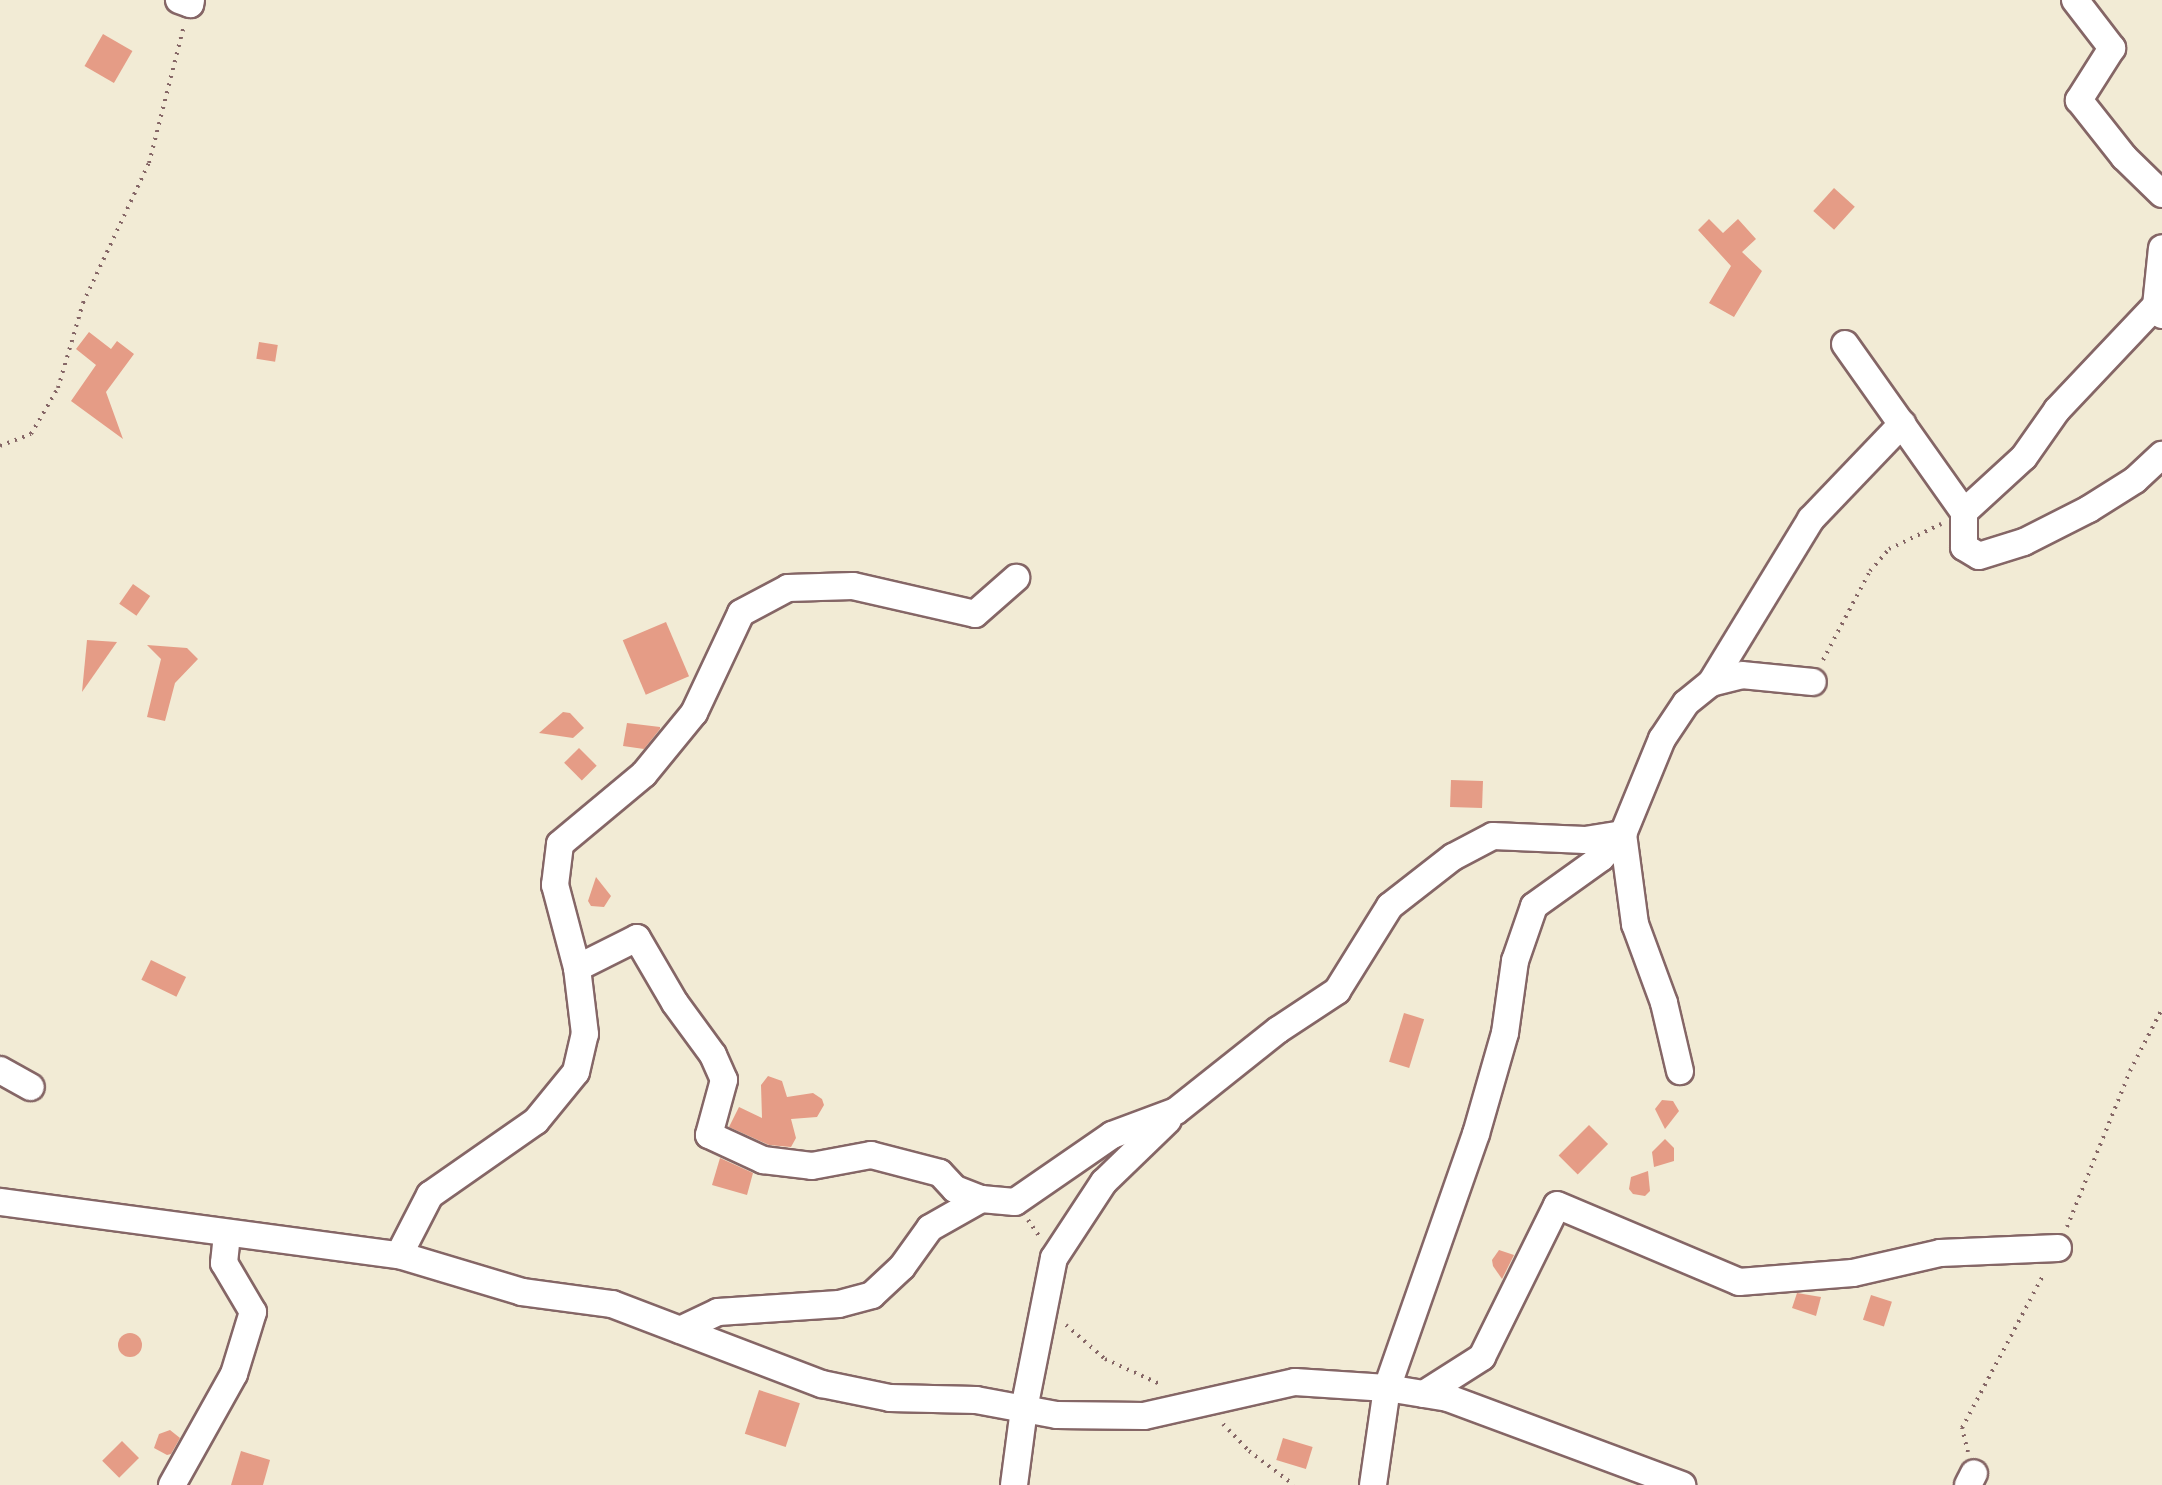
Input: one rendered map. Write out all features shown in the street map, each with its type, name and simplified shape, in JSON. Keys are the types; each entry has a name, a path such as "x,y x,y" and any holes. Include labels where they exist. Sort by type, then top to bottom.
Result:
{"street":[{"path":"2075,0 2112,48 2079,100 2124,157 2162,194"},
{"path":"1964,512 2024,457 2057,410 2160,307 2162,248"},
{"path":"1845,344 1964,512 1964,547 1979,556 2024,542 2089,509 2135,480 2162,455"},
{"path":"1373,1485 1387,1388 1476,1134 1505,1033 1515,961 1534,906 1601,858 1623,834 1662,739 1686,703 1711,683 1811,519 1902,424"},
{"path":"399,1255 430,1195 536,1121 576,1072 585,1034 577,968 555,885 560,844 644,774 694,713 741,613 788,588 853,586 975,614 1016,578"},
{"path":"1711,683 1742,675 1813,682"},
{"path":"1623,834 1635,924 1664,1003 1680,1071"},
{"path":"1014,1485 1024,1409 1054,1258 1104,1182 1176,1111 1278,1030 1337,991 1390,906 1453,857 1493,836 1585,840 1623,834"},
{"path":"577,968 637,938 675,1003 713,1055 724,1080 709,1135 763,1160 812,1166 871,1155 940,1173 955,1189 981,1199 1015,1202 1112,1135 1176,1111"},
{"path":"0,1070 31,1087"},
{"path":"680,1330 718,1312 839,1304 872,1295 902,1267 930,1228 981,1199"},
{"path":"0,1202 399,1255 522,1292 612,1304 822,1384 890,1398 976,1400 1057,1415 1144,1416 1295,1382 1387,1388 1448,1398 1682,1485"},
{"path":"1424,1394 1482,1357 1557,1205 1739,1282 1853,1273 1940,1253 2058,1248"},
{"path":"172,1485 234,1374 253,1312 224,1263 227,1234"}],"path":[{"path":"0,446 31,434 58,388 83,303 149,163 187,1"},
{"path":"1813,682 1836,628 1870,571 1889,549 1964,512"},
{"path":"1015,1202 1054,1258"}],"building":[{"path":"103,34 132,51 114,83 84,66"},
{"path":"1834,188 1855,207 1834,230 1813,211"},
{"path":"1709,219 1723,233 1738,219 1756,239 1742,252 1762,271 1734,317 1709,303 1731,266 1698,230"},
{"path":"89,332 111,349 117,341 134,354 106,392 123,439 71,401 96,365 76,349"},
{"path":"259,342 278,345 275,362 256,359"},
{"path":"133,584 150,596 136,616 119,604"},
{"path":"666,622 689,676 646,695 623,640"},
{"path":"87,640 117,642 82,692"},
{"path":"147,645 187,648 198,659 175,683 165,721 147,717 161,659"},
{"path":"563,712 570,713 584,728 573,738 539,733"},
{"path":"627,723 660,729 644,749 623,746"},
{"path":"579,748 597,766 582,781 564,763"},
{"path":"1451,780 1483,781 1482,808 1450,807"},
{"path":"596,877 611,896 604,907 591,906 588,901"},
{"path":"151,960 186,977 176,997 141,980"},
{"path":"1404,1013 1424,1019 1409,1068 1389,1062"},
{"path":"768,1076 782,1081 787,1097 813,1093 822,1099 824,1105 817,1117 791,1119 796,1138 791,1147 769,1145 729,1127 739,1107 762,1118 761,1085"},
{"path":"1662,1100 1673,1101 1679,1111 1665,1129 1655,1109"},
{"path":"1589,1125 1608,1144 1578,1174 1559,1155"},
{"path":"1665,1139 1674,1148 1674,1161 1654,1167 1652,1152"},
{"path":"720,1158 753,1173 747,1195 712,1185"},
{"path":"1648,1171 1650,1191 1645,1196 1633,1194 1629,1189 1631,1177"},
{"path":"1499,1250 1514,1255 1502,1279 1492,1260"},
{"path":"1797,1293 1821,1297 1816,1316 1792,1308"},
{"path":"1871,1295 1892,1302 1884,1327 1863,1320"},
{"path":"130,1333 138,1337 142,1345 138,1353 130,1357 122,1353 118,1345 122,1337"},
{"path":"759,1390 800,1403 786,1447 745,1434"},
{"path":"170,1430 180,1438 171,1454 167,1455 154,1448 159,1434"},
{"path":"1283,1438 1313,1447 1306,1469 1276,1460"},
{"path":"122,1441 139,1458 119,1478 102,1461"},
{"path":"241,1451 270,1460 263,1485 231,1485"}]}
